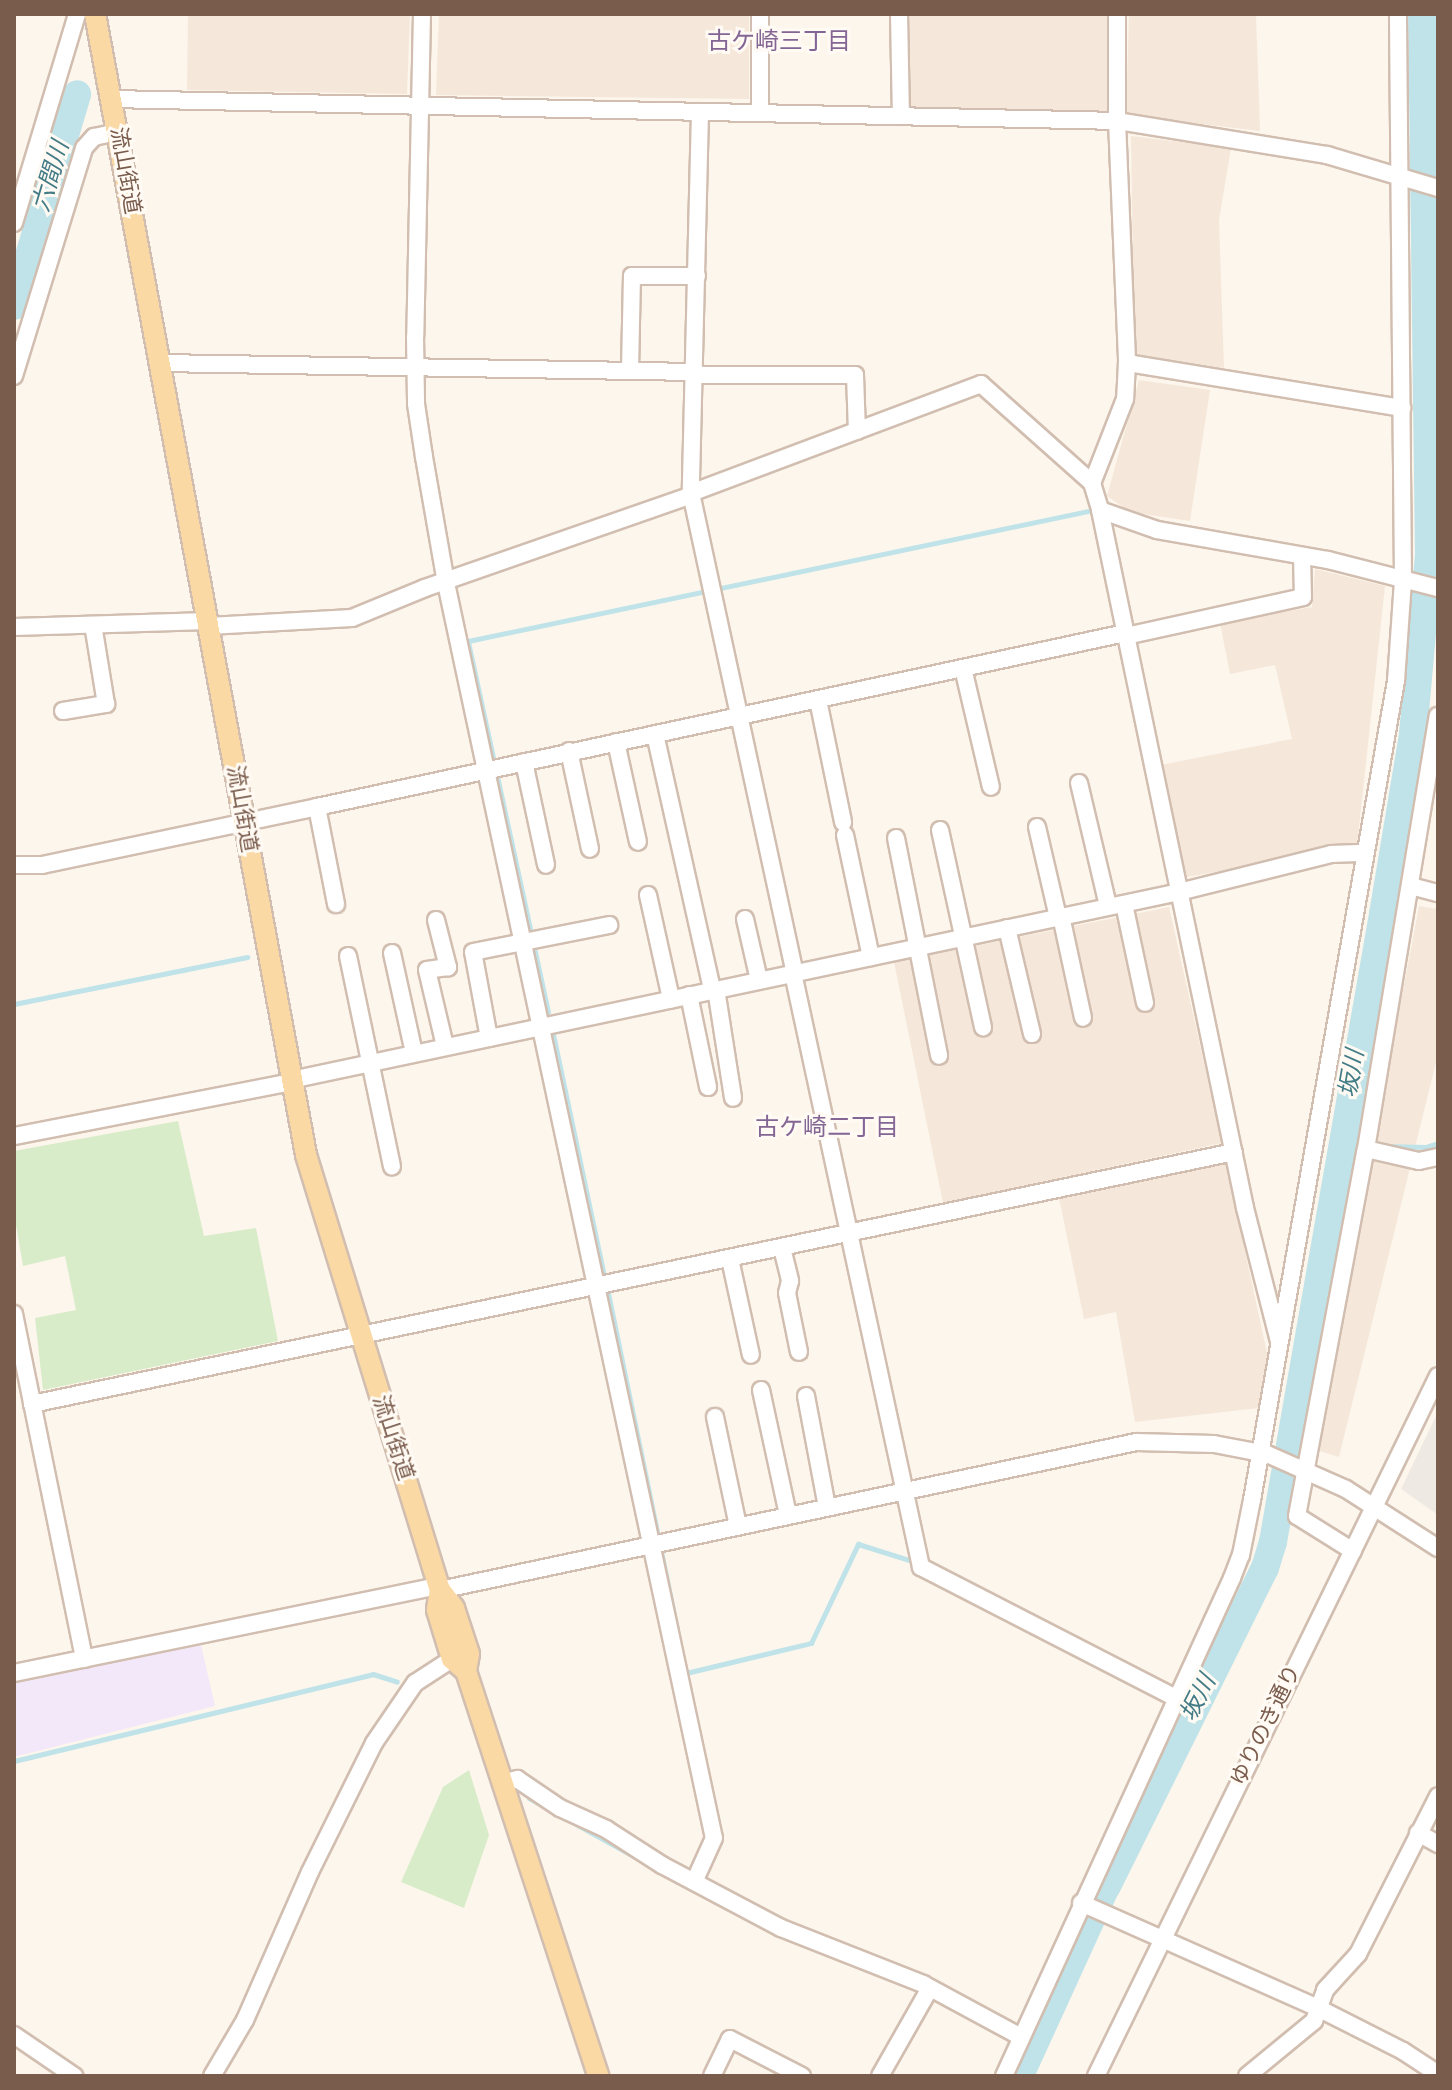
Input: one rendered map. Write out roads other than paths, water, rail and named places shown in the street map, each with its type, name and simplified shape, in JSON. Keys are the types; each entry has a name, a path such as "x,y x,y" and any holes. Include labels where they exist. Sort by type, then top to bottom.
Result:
{"main road":[{"name":"流山街道","path":"95,14 291,1081 316,1193 440,1588 437,1610 502,1783 598,2076"}],"street":[{"path":"14,223 77,14"},
{"path":"422,14 418,106 416,404 446,583 714,1838 694,1882"},
{"path":"760,14 760,113"},
{"path":"899,14 901,116"},
{"path":"1092,483 1125,399 1127,363 1117,121 1117,14"},
{"path":"1004,2076 1241,1555 1263,1454 1396,681 1406,581 1402,408 1403,179 1398,14"},
{"path":"111,99 1117,121 1327,155 1438,188"},
{"path":"700,112 692,494 921,1567 1176,1698"},
{"path":"14,376 84,148 94,137 117,132"},
{"path":"630,371 632,276 697,276"},
{"path":"159,363 855,375 857,431"},
{"path":"1127,363 1402,408"},
{"path":"14,627 352,618 981,384 1092,483 1234,1152 1271,1319 1280,1344"},
{"path":"1100,510 1157,530 1302,556 1438,588"},
{"path":"14,865 42,865 1303,597 1302,556"},
{"path":"63,711 106,704 93,625"},
{"path":"963,668 991,787"},
{"path":"818,700 871,957"},
{"path":"1353,1551 1297,1516 1366,1149 1438,716"},
{"path":"655,734 714,990 733,1098"},
{"path":"616,742 638,842"},
{"path":"569,751 590,849"},
{"path":"524,762 546,865"},
{"path":"1079,783 1145,1003"},
{"path":"317,807 336,904"},
{"path":"1037,827 1083,1018"},
{"path":"940,830 983,1027"},
{"path":"896,838 939,1056"},
{"path":"14,1136 291,1081 1179,892 1331,854 1365,853"},
{"path":"1411,886 1438,893"},
{"path":"648,895 671,999"},
{"path":"745,919 759,980"},
{"path":"436,920 448,967 427,970 445,1046"},
{"path":"489,1038 473,952 609,925"},
{"path":"1007,928 1032,1034"},
{"path":"392,953 414,1053"},
{"path":"348,956 392,1166"},
{"path":"689,995 708,1087"},
{"path":"1366,1149 1419,1161 1438,1157"},
{"path":"14,1404 360,1336 1234,1152"},
{"path":"782,1248 790,1281 787,1293 799,1352"},
{"path":"730,1259 751,1355"},
{"path":"14,1314 84,1659"},
{"name":"ゆりのき通り","path":"1096,2076 1438,1376"},
{"path":"761,1390 788,1515"},
{"path":"806,1396 827,1507"},
{"path":"715,1417 738,1526"},
{"path":"14,1673 440,1588 1136,1442 1191,1442 1263,1454 1305,1468 1374,1505 1438,1548"},
{"path":"212,2076 245,2020 310,1872 374,1743 415,1683 459,1665"},
{"path":"502,1783 517,1779 560,1808 606,1829 694,1882 781,1928 930,1988 1021,2037"},
{"path":"1247,2076 1305,2031 1325,1990 1358,1954 1438,1796"},
{"path":"1418,1833 1438,1844"},
{"path":"1083,1904 1318,2008 1391,2044 1438,2074"},
{"path":"880,2076 930,1988"},
{"path":"14,2035 74,2076"},
{"path":"712,2076 730,2039 802,2076"}],"water":[{"path":"1111,1848 1134,1859 1035,2076 1009,2076"}],"waterway":[{"name":"坂川","path":"1107,1886 1265,1568 1273,1542 1383,914 1413,734 1429,554 1422,14"},
{"name":"六間川","path":"14,306 77,94"},
{"path":"548,1012 468,641 1088,511"},
{"path":"14,1004 247,957"},
{"path":"553,1034 604,1275"},
{"path":"1384,1146 1426,1147 1438,1143"},
{"path":"1342,1144 1362,1145"},
{"path":"608,1293 677,1628"},
{"path":"685,1669 686,1673 811,1643 858,1544 909,1560"},
{"path":"14,1761 373,1674 397,1682"},
{"path":"529,1798 635,1857"}],"district":[{"name":"古ケ崎三丁目","path":"779,44"},
{"name":"古ケ崎二丁目","path":"827,1130"}]}
